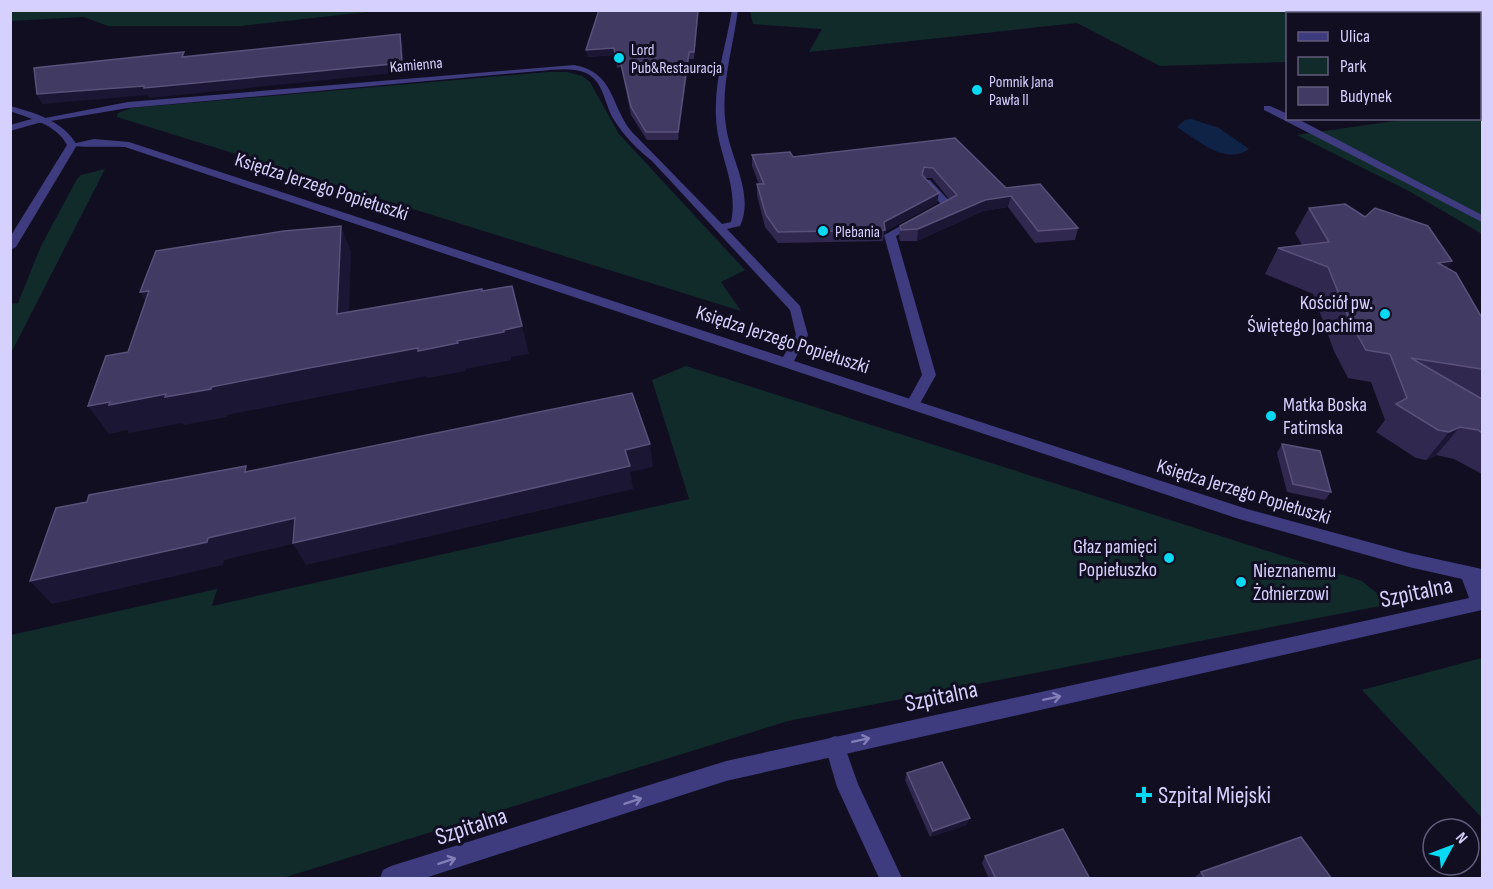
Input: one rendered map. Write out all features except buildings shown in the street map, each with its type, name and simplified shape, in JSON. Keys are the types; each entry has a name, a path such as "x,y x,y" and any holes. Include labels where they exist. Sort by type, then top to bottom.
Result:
{"street":[{"path":"721,227 736,224 741,208 720,119 721,86 735,10"},
{"name":"Kamienna","path":"10,128 39,120 128,105 528,70 575,68 596,75 602,82 614,112 635,143 655,159 721,227 796,309 802,335 787,362"},
{"path":"10,108 61,129 69,136 72,145 10,247"},
{"path":"1268,108 1286,117"},
{"path":"1292,120 1482,219"},
{"name":"Księdza Jerzego Popiełuszki","path":"72,145 94,142 126,144 1245,516 1476,575"},
{"path":"913,404 929,375 890,235 948,205 926,182"},
{"name":"Szpitalna","path":"391,879 726,771 1480,603 1476,575"},
{"path":"835,746 848,787 891,879"}],"green space":[{"path":"11,10 376,11 241,26 108,26 84,17 11,21"},
{"path":"750,11 1482,11 1482,234 1409,191 1297,135 1401,120 1481,120 1481,12 1286,12 1286,62 1160,66 1077,23 809,52 822,29 753,24"},
{"path":"567,72 582,76 590,82 619,134 745,270 721,282 741,311 117,117 118,113 131,108"},
{"path":"105,169 11,353 11,304 18,303 41,246 77,179 81,175"},
{"path":"686,366 1362,581 1379,595 1380,606 788,721 283,878 11,878 11,635 217,589 212,606 689,499 652,380"},
{"path":"1482,658 1482,818 1362,690"}],"water":[{"path":"1191,119 1219,128 1249,149 1231,155 1212,149 1177,127 1185,120"}],"place":[{"name":"Lord Pub&Restauracja","path":"619,58"},
{"name":"Pomnik Jana Pawła II","path":"977,90"},
{"name":"Plebania","path":"823,231"},
{"name":"Kościół pw. Świętego Joachima","path":"1385,314"},
{"name":"Matka Boska Fatimska","path":"1271,416"},
{"name":"Głaz pamięci Popiełuszko","path":"1169,558"},
{"name":"Nieznanemu Żołnierzowi","path":"1241,582"},
{"name":"Szpital Miejski","path":"1144,795"}]}
